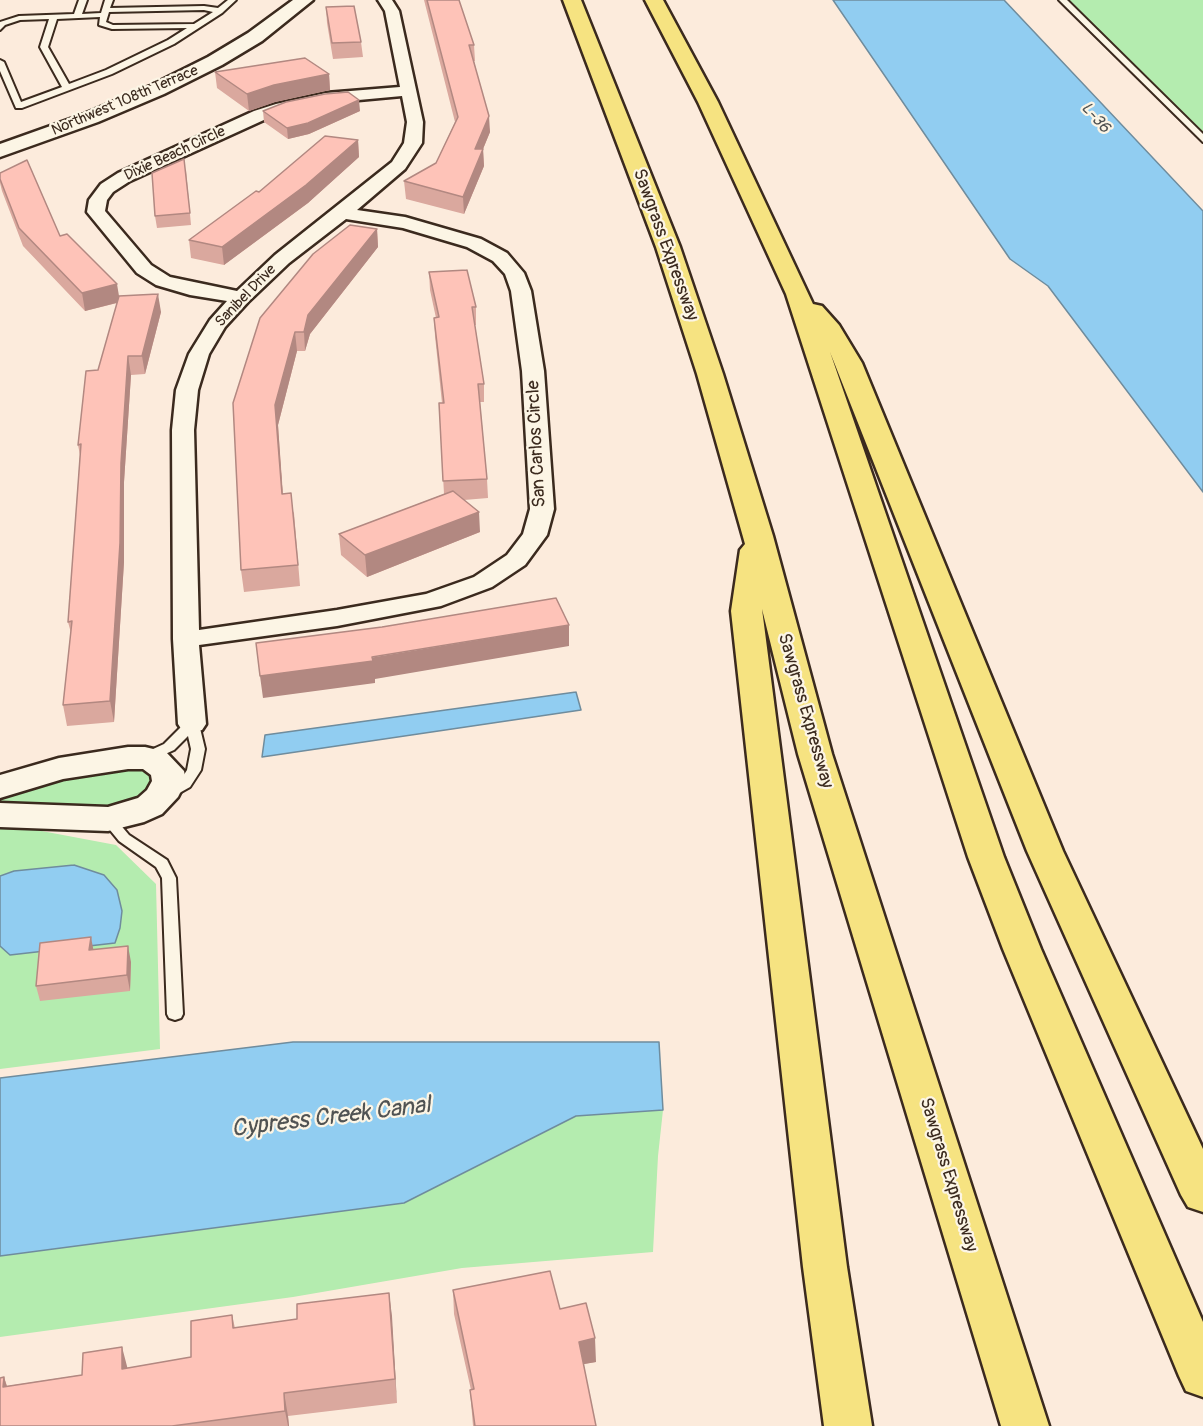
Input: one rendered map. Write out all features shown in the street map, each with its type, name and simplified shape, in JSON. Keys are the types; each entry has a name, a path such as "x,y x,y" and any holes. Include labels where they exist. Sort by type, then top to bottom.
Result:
{"highway":[{"name":"Sawgrass Expressway","path":"572,0 668,247 710,374 758,536 815,754 1025,1426"},
{"path":"654,0 708,102 798,294 986,857 1022,949 1203,1376"},
{"path":"798,294 830,330 849,363 1045,851 1203,1195"},
{"path":"758,536 746,611 822,1244 848,1426"}],"street":[{"name":"Northwest 108th Terrace","path":"0,138 137,87 196,58 235,34 279,0"},
{"name":"Northwest 108th Terrace","path":"0,151 91,118 157,90 215,61 255,37 304,0"},
{"name":"Sanibel Drive","path":"192,724 186,639 183,430 187,390 199,354 217,324 282,259 399,165 413,143 415,122 392,11 385,0"},
{"name":"Dixie Beach Circle","path":"241,298 163,281 144,269 96,212 98,200 107,188 124,177 282,107 326,98 407,91"},
{"name":"San Carlos Circle","path":"186,639 337,618 432,601 483,582 516,560 535,535 542,509 533,371 521,291 514,273 500,257 474,243 405,223 342,213"},
{"path":"0,787 59,770 128,758 154,760 167,771 170,781 161,797 132,814 108,819 0,815"}],"lane":[{"path":"76,16 83,0"},
{"path":"109,0 102,23 112,27 196,26"},
{"path":"0,62 19,106 109,72 171,42 232,0"},
{"path":"1063,0 1203,139"},
{"path":"0,28 2,24 19,18 76,16 205,4 219,11"},
{"path":"54,16 44,47 67,88"},
{"path":"145,758 169,747 192,724"},
{"name":"Sanibel Drive","path":"161,797 185,784 194,770 198,749 192,724"},
{"path":"108,819 124,838 162,864 169,878 175,1014"}],"green space":[{"path":"1063,0 1203,0 1203,139"},
{"path":"125,768 146,772 153,782 149,792 137,800 97,809 0,807 0,794 51,780"},
{"path":"0,826 31,829 116,845 156,884 160,1049 0,1069"},
{"path":"663,1110 653,1252 462,1268 293,1297 0,1337 0,1256 404,1203 576,1116"}],"water":[{"name":"L-36","path":"833,0 1004,0 1203,211 1203,492 1048,286 1010,259"},
{"path":"576,692 581,710 262,757 265,735"},
{"path":"74,865 104,875 117,890 122,911 115,943 10,955 0,946 0,876 14,871"},
{"name":"Cypress Creek Canal","path":"293,1042 659,1042 663,1110 576,1116 404,1203 0,1256 0,1078"}],"building":[{"path":"427,0 459,0 474,45 469,45 489,116 475,149 483,149 463,197 404,181 436,163 458,117"},
{"path":"354,6 361,42 332,43 326,7"},
{"path":"305,58 329,74 274,85 247,94 215,72"},
{"path":"348,92 359,100 308,123 287,128 263,111 286,102"},
{"path":"325,136 358,140 306,185 222,247 189,240 256,191 259,192"},
{"path":"184,159 190,213 155,216 152,173"},
{"path":"27,160 60,236 67,234 117,284 82,293 19,228 0,179 0,173"},
{"path":"350,225 377,229 308,315 304,332 295,332 275,405 282,494 291,493 298,565 241,570 233,403 260,318 313,254"},
{"path":"467,270 476,307 472,307 484,384 478,384 487,479 443,481 439,403 444,403 434,318 439,317 429,272"},
{"path":"158,294 142,356 128,356 110,701 63,705 72,621 68,622 81,444 78,445 86,371 98,370 119,296"},
{"path":"453,491 479,512 365,555 339,534"},
{"path":"556,598 569,625 372,657 373,661 260,676 256,643 382,627"},
{"path":"91,937 89,950 128,946 127,975 36,986 40,943"},
{"path":"550,1271 560,1309 586,1303 595,1338 579,1342 596,1426 475,1426 470,1390 474,1389 453,1290"},
{"path":"389,1293 395,1379 284,1393 285,1411 172,1426 0,1426 0,1378 4,1377 3,1387 82,1375 83,1353 122,1347 122,1369 191,1357 191,1321 232,1315 233,1328 297,1319 297,1304"}]}
